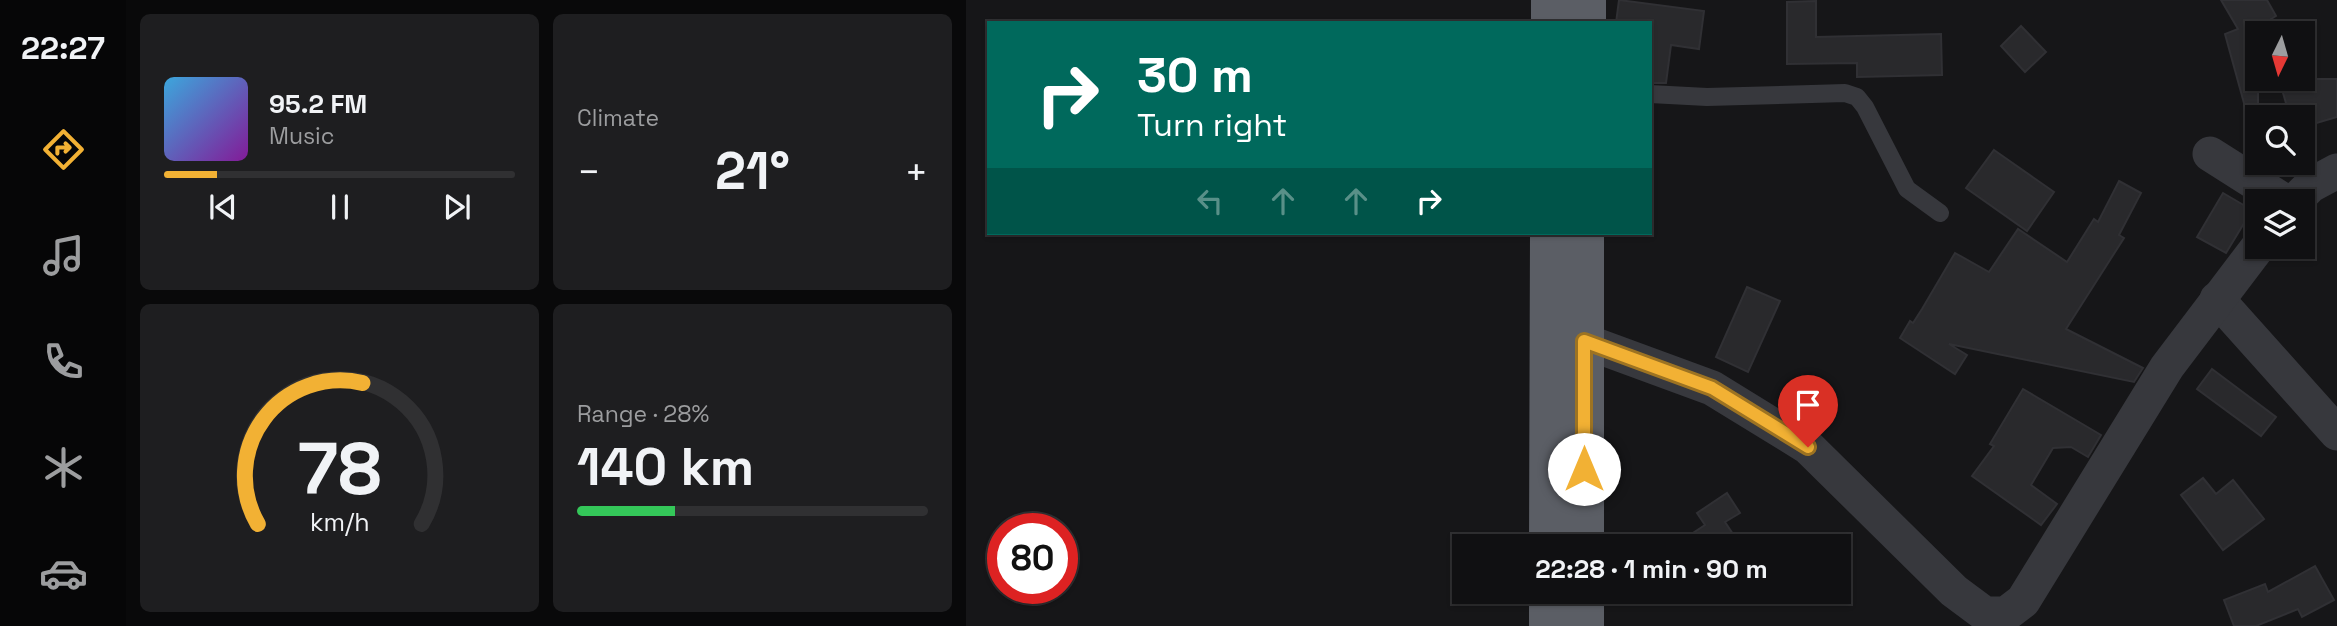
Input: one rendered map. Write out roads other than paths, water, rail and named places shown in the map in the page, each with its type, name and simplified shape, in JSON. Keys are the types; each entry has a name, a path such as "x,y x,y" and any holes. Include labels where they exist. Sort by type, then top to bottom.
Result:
{"highway":[{"path":"1550,0 1550,21"},
{"path":"1587,0 1587,21"},
{"path":"1548,534 1549,235"},
{"path":"1584,534 1585,235"},
{"path":"1548,604 1548,626"},
{"path":"1585,604 1585,626"}],"street":[{"path":"2210,155 2265,189"},
{"path":"2307,189 2337,171"},
{"path":"1584,341 1712,388 1808,447 1954,591 1985,614 2006,614 2023,601 2168,367 2249,259"},
{"path":"2217,299 2337,433"}],"lane":[{"path":"1652,94 1707,97 1845,93 1857,97 1866,107 1907,189 1940,213"}]}
